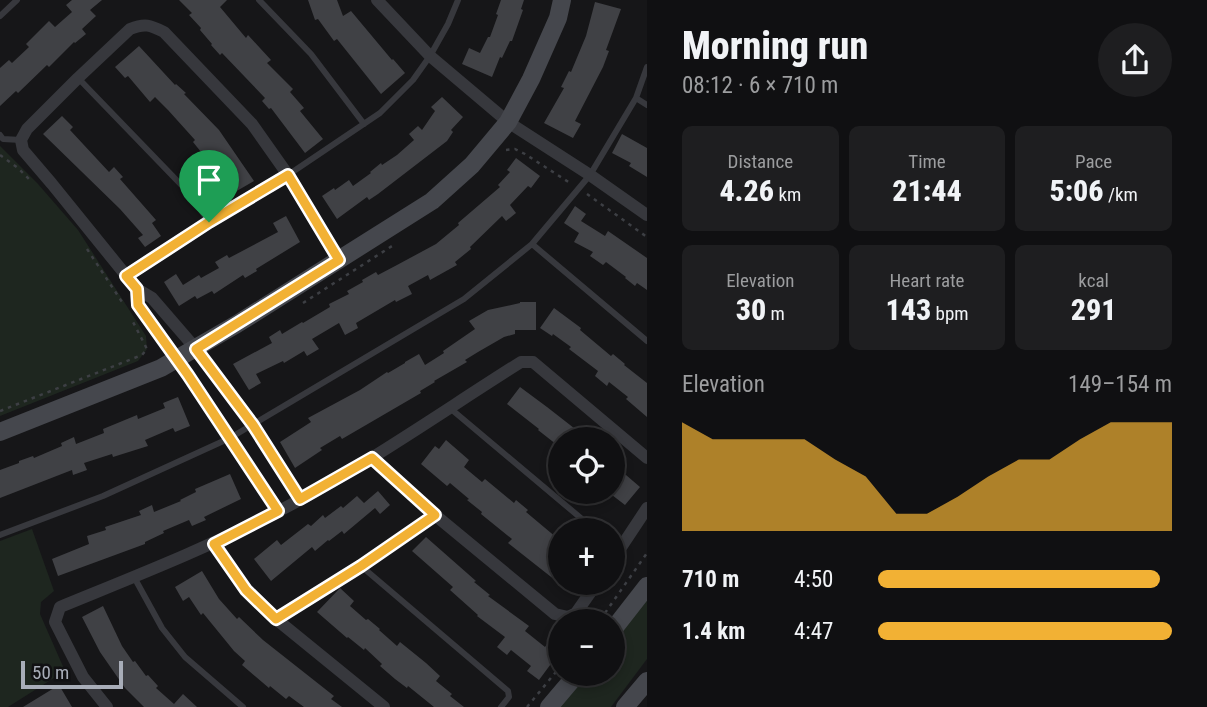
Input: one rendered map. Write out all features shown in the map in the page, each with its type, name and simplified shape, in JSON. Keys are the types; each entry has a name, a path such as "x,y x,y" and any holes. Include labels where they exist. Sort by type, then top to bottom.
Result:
{"street":[{"path":"377,0 430,56 508,122 647,215"},
{"path":"0,432 177,360 432,201 472,164 508,122 558,18 562,0"},
{"path":"300,499 253,425 196,349 152,298 137,289 126,276 23,150 21,140 27,129 130,29 141,24 150,25 164,32 252,124 288,175 339,260"},
{"path":"137,289 138,305 278,511"},
{"path":"107,707 83,677 55,622 60,607 214,544 278,511 372,458 521,362 533,362 647,458"},
{"path":"372,458 435,515 555,614 568,617 576,613 589,595"},
{"path":"625,539 647,508"},
{"path":"214,544 246,590 276,619 383,707"},
{"path":"625,614 647,586"},
{"path":"625,707 647,681"},
{"path":"549,707 567,686"}],"lane":[{"path":"0,16 17,0"},
{"path":"259,0 311,54 363,124"},
{"path":"126,276 288,175 380,113 413,80 430,56 458,0"},
{"path":"0,535 103,496 230,438 464,299 532,244 590,175 636,98 647,66"},
{"path":"78,78 190,194 209,222"},
{"path":"636,98 647,105"},
{"path":"0,135 4,139 21,140"},
{"path":"532,244 647,341"},
{"path":"450,407 581,518"},
{"path":"276,619 361,566 435,515"},
{"path":"361,566 508,691 509,697 501,707"},
{"path":"134,577 162,628 185,657 243,707"}],"path":[{"path":"500,153 515,149 610,208 647,237"},
{"path":"0,155 35,185"},
{"path":"303,303 397,243"},
{"path":"0,411 129,361 142,355 147,349 124,304 85,246"},
{"path":"607,609 647,553"},
{"path":"527,707 548,682"}],"shaded area":[{"path":"0,146 78,230 146,336 147,349 138,361 0,416"},
{"path":"32,529 54,591 41,602 40,614 65,671 8,707 0,707 0,541"},
{"path":"647,598 647,659 611,707 559,707 576,686 625,686 625,626"}],"building":[{"path":"72,0 102,0 90,10 96,16 82,29 86,34 0,106 0,68 9,60 12,63 29,47 26,44 49,21 55,27 72,12 66,5"},
{"path":"179,0 227,0 220,7 246,38 248,35 271,60 267,63 293,89 290,92 304,108 300,111 323,139 305,153 271,108 262,101 265,98 211,45 189,15 192,13"},
{"path":"308,0 337,0 343,16 351,11 405,73 381,94 337,39 334,41 318,19 315,20"},
{"path":"501,0 524,0 523,10 512,41 502,58 500,57 492,77 462,64 469,48 480,53 490,37"},
{"path":"595,2 621,9 606,50 609,51 603,67 575,121 581,124 573,138 544,123 564,88 561,87 569,71 571,72 586,36"},
{"path":"139,46 219,130 254,181 235,192 226,176 220,180 193,142 195,140 168,110 155,97 150,102 128,76 125,78 115,67"},
{"path":"442,97 463,117 451,130 453,132 447,141 378,194 369,200 367,197 337,219 322,196 349,180 353,186 381,163 382,165 397,155 414,140 409,134 418,126 422,130 435,111 431,107"},
{"path":"62,116 73,127 70,130 109,172 114,167 123,177 120,179 156,220 152,223 161,236 145,247 138,238 143,235 120,209 43,134"},
{"path":"622,134 647,148 647,177 629,166 631,163 612,153"},
{"path":"516,158 540,176 531,188 528,186 510,205 516,213 506,221 502,216 455,262 457,265 430,280 428,275 408,286 412,294 396,302 395,300 356,323 358,328 345,335 339,323 312,339 319,349 307,356 304,351 284,363 283,361 256,374 261,383 249,390 233,364 272,343 269,337 280,330 282,334 330,307 329,304 349,294 347,291 363,282 362,280 376,272 378,275 436,244 500,187 498,185 510,172 507,170"},
{"path":"575,206 586,214 581,221 605,236 608,231 647,258 647,290 637,283 635,286 606,262 603,265 590,256 593,252 574,242 579,233 564,223"},
{"path":"286,216 300,242 245,278 243,275 214,294 212,291 197,299 195,296 179,306 164,282 176,274 183,285 199,275 201,278 219,268 215,262 227,255 229,258 278,232 273,223"},
{"path":"520,302 536,302 536,330 515,330 515,334 504,337 465,360 467,362 434,381 420,391 421,393 342,439 340,436 320,448 322,450 295,468 280,442 311,422 308,418 419,354 425,365 475,329 469,321 488,310"},
{"path":"554,308 647,383 647,417 609,382 607,386 595,376 598,371 569,349 571,347 540,328"},
{"path":"520,387 572,427 548,427 548,438 507,404"},
{"path":"178,397 190,426 175,432 173,428 145,440 148,446 84,463 87,470 73,475 72,470 0,498 0,470 62,446 61,443 74,437 76,444 137,415 138,419 165,408 163,403"},
{"path":"446,440 469,460 464,467 482,482 485,479 514,503 516,500 548,530 548,575 508,543 512,539 481,514 482,512 467,500 469,499 450,483 447,486 421,464 435,446 439,449"},
{"path":"230,474 241,499 204,517 206,520 192,526 189,520 163,531 164,533 145,544 58,576 52,559 89,544 87,536 141,515 139,511 152,505 154,512 181,501 196,492 195,489"},
{"path":"625,474 640,487 624,504"},
{"path":"378,491 390,505 380,514 375,508 344,534 342,531 315,551 312,547 271,581 254,559 277,540 281,545 308,524 311,526 323,515 325,518 341,506 343,508 357,496 364,503"},
{"path":"426,537 476,581 474,582 490,595 488,596 529,626 525,631 545,647 548,645 548,668 539,680 527,671 531,666 511,650 507,655 497,647 505,637 477,616 450,590 453,587 412,551"},
{"path":"202,571 219,599 237,619 239,617 263,640 334,696 331,699 342,707 304,707 289,696 286,699 270,686 269,688 242,665 245,661 203,613 201,615 189,597 183,601 175,587"},
{"path":"340,588 354,601 350,606 397,646 400,642 426,663 440,676 436,681 464,707 434,707 395,679 365,648 364,650 347,638 317,612"},
{"path":"103,606 122,646 133,662 135,661 158,686 156,688 174,704 183,694 197,707 144,707 125,688 100,652 82,617"},
{"path":"59,685 72,707 23,707"}],"route":[{"path":"288,175 339,260 196,349 253,425 300,499 372,458 435,515 361,566 276,619 246,590 214,544 278,511 138,305 137,289 126,276 209,222 288,175"}]}
